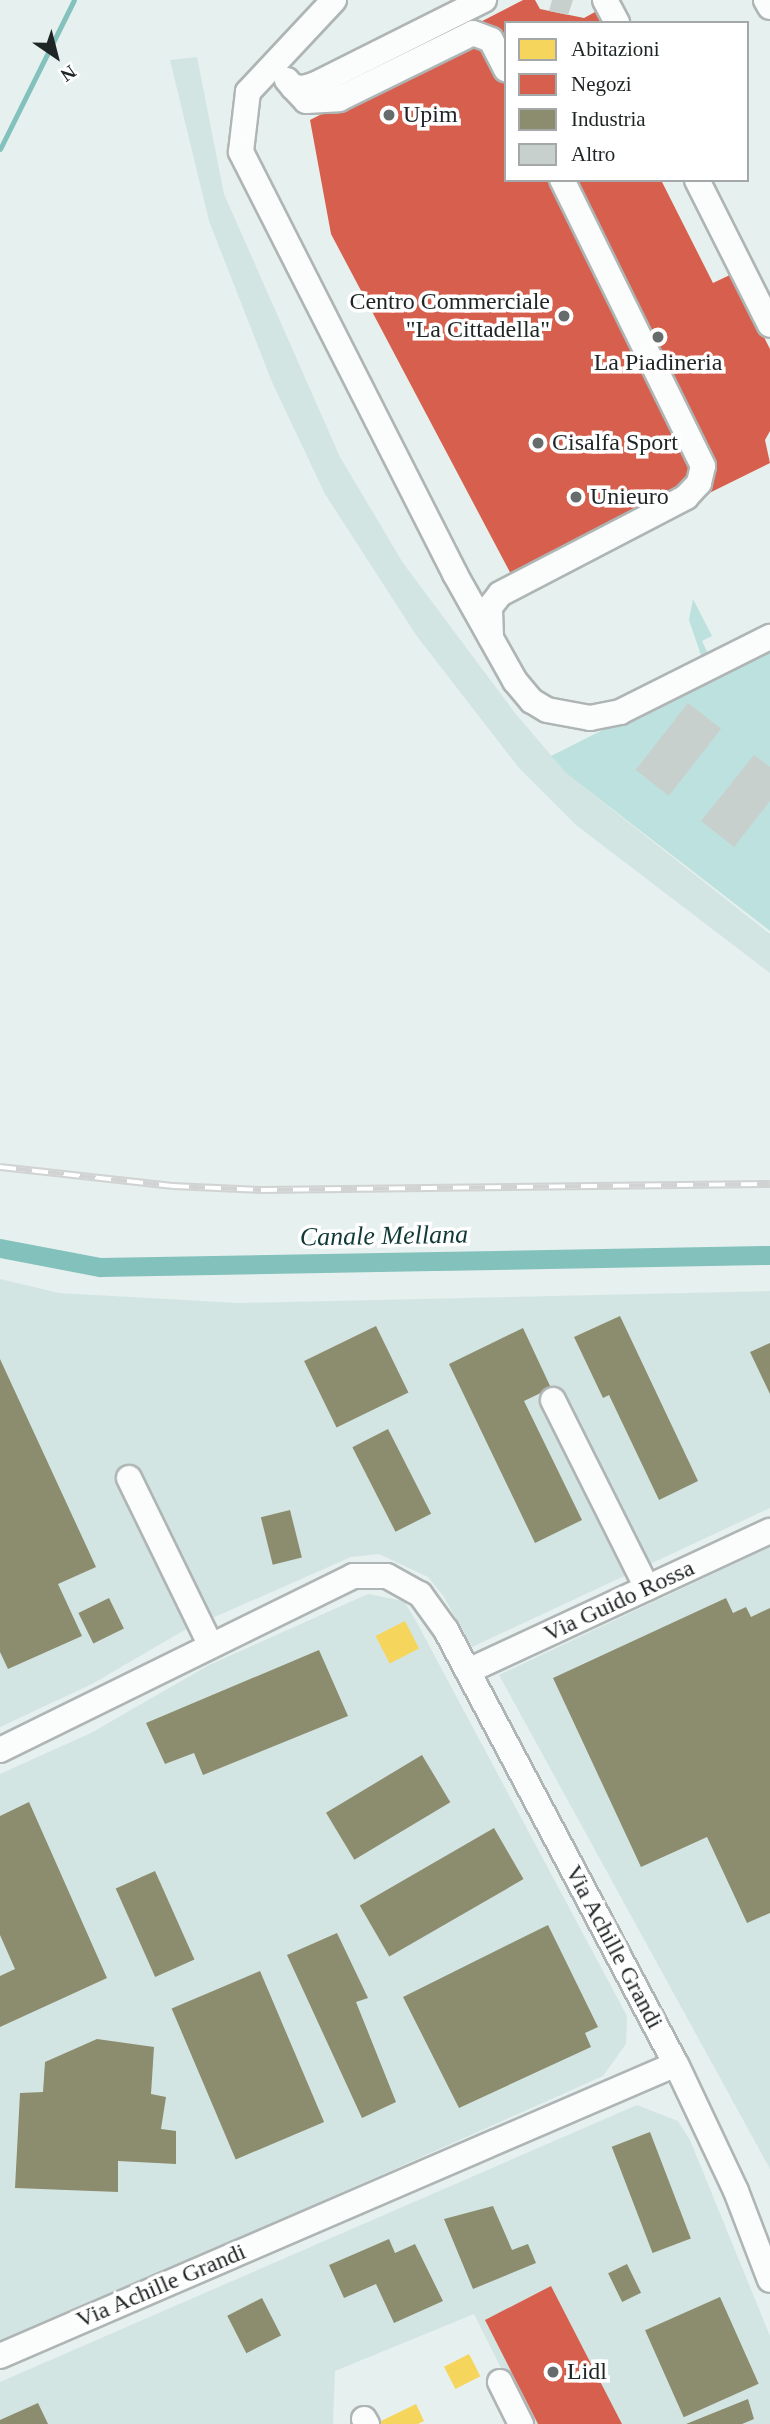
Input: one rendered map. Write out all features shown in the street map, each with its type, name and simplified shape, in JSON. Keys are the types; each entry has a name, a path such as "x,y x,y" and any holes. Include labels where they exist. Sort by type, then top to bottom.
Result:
{"street":[{"path":"334,0 281,52 248,92 241,152 492,642 532,701 547,710 590,718 620,712 770,637"},
{"path":"293,87 316,84 484,0"},
{"path":"605,0 616,21"},
{"path":"766,0 770,7"},
{"path":"281,52 293,87 306,100 340,99 473,33 491,40 504,65"},
{"path":"492,642 487,624 490,607 500,594 686,497 699,483 703,466 563,182"},
{"path":"697,182 770,325"},
{"path":"553,1400 647,1588"},
{"path":"130,1478 210,1644"},
{"name":"Via Guido Rossa","path":"468,1671 770,1531"},
{"name":"Via Achille Grandi","path":"0,1750 210,1644 353,1576 387,1576 420,1594 468,1671 676,2064 0,2356"},
{"path":"676,2064 736,2191 770,2280"},
{"path":"500,2382 521,2424"}],"shaded area":[{"path":"197,57 224,194 340,457 403,563 515,713 567,774 770,934 770,973 576,825 519,768 416,635 325,494 272,382 209,221 170,60"},
{"path":"693,599 712,636 702,641 711,660 704,664 689,620"},
{"path":"770,646 770,931 567,774 551,756"},
{"path":"0,1279 59,1293 239,1303 770,1291 770,1508 472,1647 444,1597 428,1577 379,1554 351,1557 183,1631 92,1684 0,1727"},
{"path":"770,1547 770,2169 499,1675"},
{"path":"368,1594 404,1601 416,1621 627,2016 626,2044 603,2076 0,2345 0,1774 91,1733 209,1665"},
{"path":"637,2105 678,2121 690,2140 770,2336 770,2424 529,2424 474,2314 335,2371 333,2424 0,2424 0,2382"}],"building: Abitazioni":[{"path":"405,1621 419,1649 390,1664 376,1636"},
{"path":"469,2354 480,2376 455,2389 444,2367"},
{"path":"416,2404 424,2421 418,2424 375,2424"}],"building: Negozi":[{"name":"Centro Commerciale \"La Cittadella\"","path":"523,0 535,0 540,9 584,18 595,12 600,21 504,21 504,182 662,182 713,283 732,274 770,349 770,431 765,440 770,463 689,503 513,578 331,234 310,120 462,42 457,34"},
{"name":"Lidl","path":"551,2286 622,2424 538,2424 485,2320"}],"building: Industria":[{"path":"620,1316 698,1481 659,1500 609,1395 603,1398 574,1337"},
{"path":"376,1326 408,1393 337,1428 304,1361"},
{"path":"523,1328 551,1388 524,1401 582,1520 535,1543 449,1364"},
{"path":"770,1343 770,1394 750,1352"},
{"path":"0,1359 96,1567 58,1584 82,1636 8,1669 0,1652"},
{"path":"388,1429 431,1514 395,1532 352,1447"},
{"path":"290,1510 302,1558 273,1565 261,1517"},
{"path":"109,1598 124,1629 93,1643 78,1613"},
{"path":"726,1598 733,1613 746,1607 751,1617 770,1608 770,1913 747,1923 707,1837 641,1867 553,1678"},
{"path":"319,1650 348,1716 203,1775 194,1753 165,1764 146,1723"},
{"path":"422,1755 450,1802 354,1860 326,1813"},
{"path":"29,1802 107,1978 0,2027 0,1976 15,1969 0,1935 0,1816"},
{"path":"494,1828 524,1879 389,1957 360,1906"},
{"path":"155,1871 194,1960 155,1977 116,1888"},
{"path":"548,1925 598,2027 585,2033 591,2047 459,2108 403,1997"},
{"path":"337,1933 368,1998 356,2002 396,2102 362,2118 287,1955"},
{"path":"260,1971 324,2122 236,2159 172,2009"},
{"path":"97,2039 154,2047 151,2094 166,2097 161,2129 176,2131 176,2164 118,2161 118,2192 15,2188 20,2093 43,2092 45,2062"},
{"path":"650,2132 691,2238 653,2253 612,2147"},
{"path":"493,2206 512,2250 528,2244 536,2263 473,2289 444,2219"},
{"path":"389,2239 395,2253 415,2244 443,2301 394,2323 376,2284 344,2298 329,2265"},
{"path":"627,2264 641,2293 622,2302 608,2273"},
{"path":"720,2297 759,2384 684,2417 645,2330"},
{"path":"262,2298 281,2335 246,2353 227,2316"},
{"path":"748,2399 754,2419 742,2424 686,2424"},
{"path":"38,2403 48,2424 0,2424 0,2420"}],"building: Altro":[{"path":"552,0 573,0 568,15 549,11"},
{"path":"688,703 721,729 669,796 636,770"},
{"path":"754,755 770,767 770,801 734,847 701,821"}],"waterway":[{"path":"0,149 74,0"},
{"name":"Canale Mellana","path":"0,1248 100,1267 770,1255"}],"railway":[{"path":"0,1167 173,1186 261,1190 770,1184"}],"place":[{"name":"Upim","path":"389,115"},
{"name":"Centro Commerciale \"La Cittadella\"","path":"564,316"},
{"name":"La Piadineria","path":"658,337"},
{"name":"Cisalfa Sport","path":"538,443"},
{"name":"Unieuro","path":"576,497"},
{"name":"Lidl","path":"553,2372"}]}
